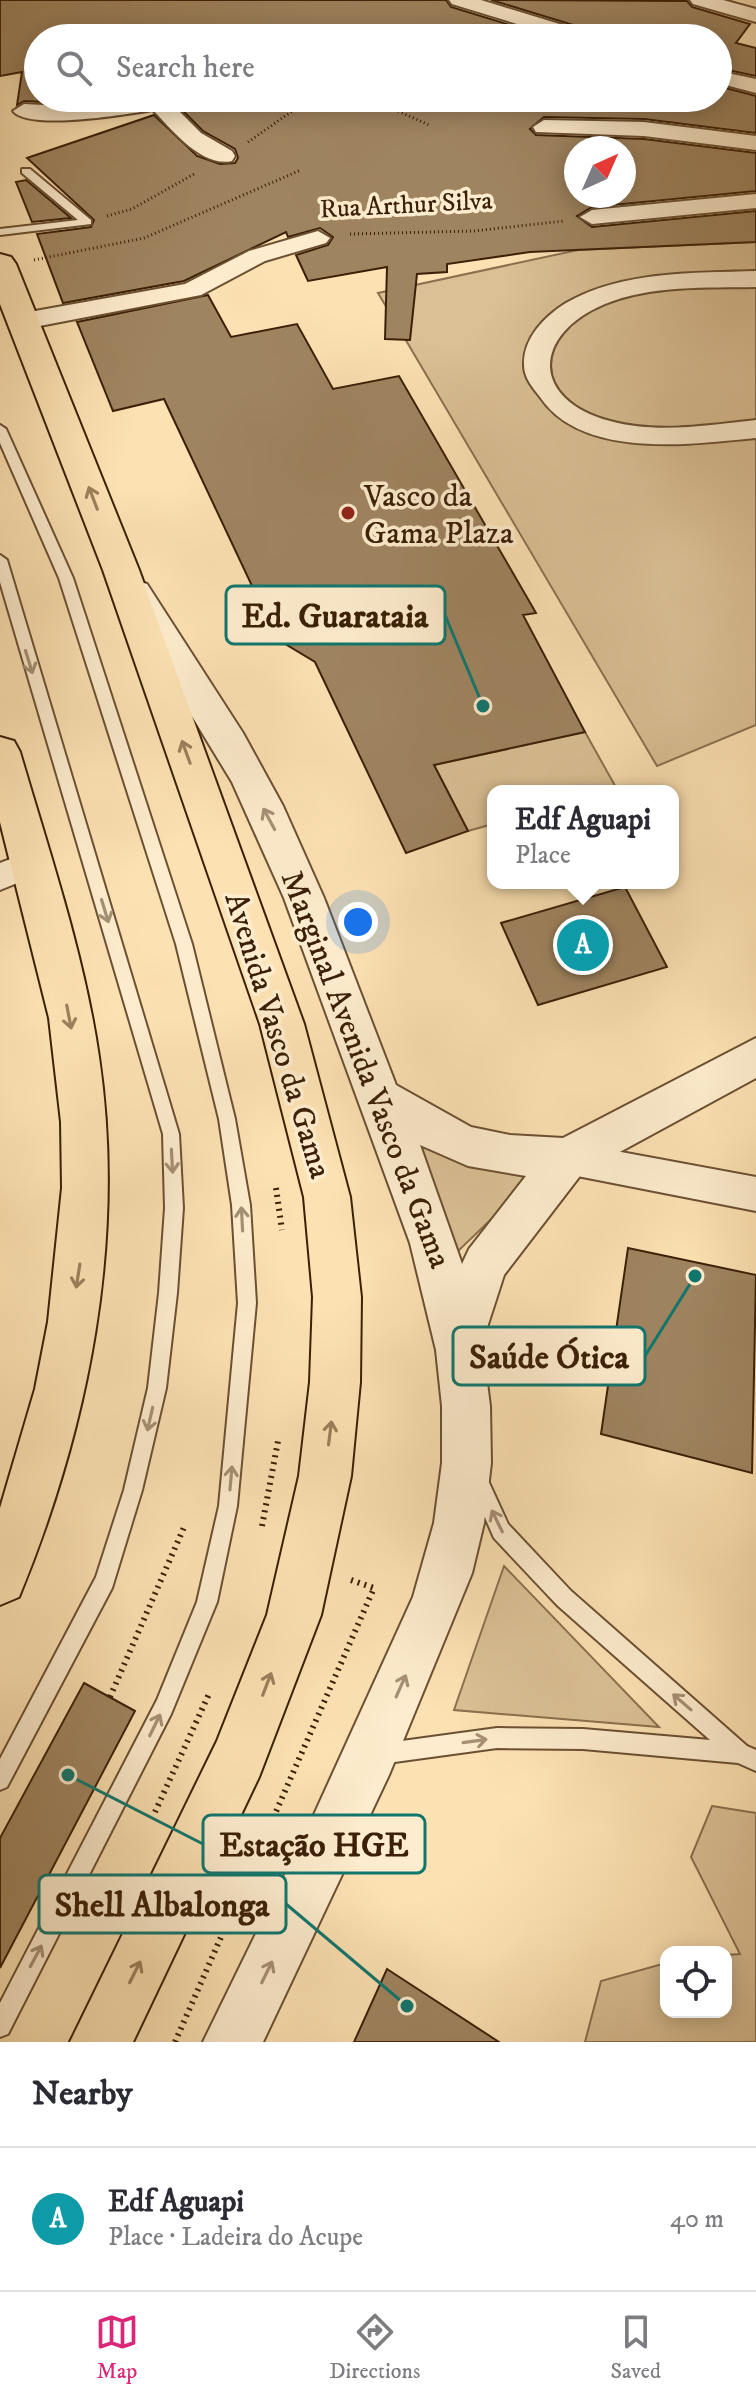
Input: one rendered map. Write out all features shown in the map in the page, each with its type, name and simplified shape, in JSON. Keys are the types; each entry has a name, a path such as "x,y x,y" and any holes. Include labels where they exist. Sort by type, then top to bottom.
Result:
{"main road":[{"name":"Avenida Vasco da Gama","path":"0,265 121,570 282,1024 327,1197 337,1297 335,1382 325,1476 294,1615 239,1757 101,2042"},
{"path":"0,752 16,871 61,976 77,1058 85,1142 80,1263 53,1424 23,1522 0,1578"}],"street":[{"path":"459,0 539,24"},
{"path":"700,0 756,16"},
{"path":"732,80 756,86"},
{"path":"44,112 98,112"},
{"path":"167,112 193,138 224,156"},
{"path":"544,127 644,129 756,143"},
{"path":"592,217 756,201"},
{"name":"Rua Arthur Silva","path":"24,321 181,293 275,249 318,238"},
{"path":"756,279 673,282 626,290 590,303 555,322 538,348 537,374 554,401 591,424 633,435 681,436 756,429"},
{"name":"Marginal Avenida Vasco da Gama","path":"121,570 229,743 278,836 439,1253 461,1338 467,1456 460,1521 444,1589 370,1755 232,2042"},
{"path":"461,1338 485,1264 567,1158 756,1057"},
{"path":"380,1098 443,1138 491,1155 567,1158 756,1194"}],"lane":[{"path":"0,232 87,222 26,171"},
{"path":"0,429 66,578 184,944 227,1119 241,1205 247,1303 228,1506 207,1602 164,1707 0,2026"},
{"path":"0,560 171,1134 174,1208 157,1388 133,1490 105,1581 0,1780"},
{"path":"467,1456 501,1531 564,1598 748,1757"},
{"path":"370,1755 497,1738 583,1739 748,1757"}],"path":[{"path":"400,112 429,125"},
{"path":"0,265 144,238 301,170"},
{"name":"Rua Arthur Silva","path":"318,238 367,232 474,231 592,217"},
{"path":"110,1697 185,1525"}],"shaded area":[{"path":"756,242 756,725 657,766 378,293 578,250"},
{"path":"585,732 615,785 487,785 487,826 468,831 434,765"},
{"path":"404,1133 536,1176 456,1253"},
{"path":"504,1566 659,1727 454,1710"},
{"path":"712,1806 756,1813 756,2042 585,2042 601,1981 660,1965 660,2018 732,2018 732,1955 740,1954 691,1857"}],"building":[{"path":"0,0 446,0 451,7 507,24 24,24 24,101 17,105 22,72 0,76"},
{"path":"491,0 687,1 692,7 750,24 736,43 756,48 756,76 732,71 732,24 570,24"},
{"path":"732,90 756,96 756,133 644,119 544,117 530,129 536,135 564,136 564,208 590,208 577,216 592,227 756,211 756,242 530,252 447,264 447,272 417,274 410,340 385,339 387,267 308,281 296,255 328,245 333,237 320,228 288,237 286,232 184,281 63,303 37,234 91,227 94,220 27,158 154,115 197,156 220,164 235,163 238,158 235,149 203,131 184,112 732,112"},
{"path":"636,139 756,153 756,191 636,203"},
{"path":"26,180 71,218 32,222 16,182"},
{"path":"208,295 231,337 297,324 333,389 399,376 536,613 523,615 585,732 434,765 468,831 406,853 315,662 277,639 164,399 113,411 77,322"},
{"path":"626,889 667,967 538,1005 501,923"},
{"path":"628,1248 756,1275 752,1473 601,1434"},
{"path":"84,1683 135,1711 0,1968 0,1838"},
{"path":"387,1969 499,2042 354,2042"}],"place":[{"name":"Vasco da Gama Plaza","path":"348,513"},
{"name":"Ed. Guarataia","path":"483,706"},
{"name":"Edf Aguapi","path":"583,945"},
{"name":"Saúde Ótica","path":"695,1276"},
{"name":"Estação HGE","path":"68,1775"},
{"name":"Shell Albalonga","path":"407,2006"}]}
